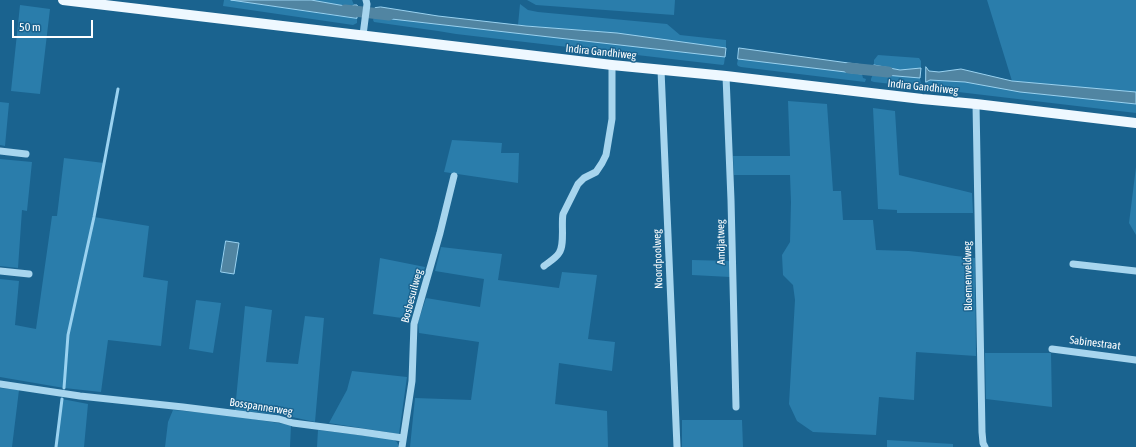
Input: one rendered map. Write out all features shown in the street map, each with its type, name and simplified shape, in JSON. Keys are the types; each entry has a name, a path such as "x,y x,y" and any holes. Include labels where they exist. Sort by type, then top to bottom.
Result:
{"main road":[{"name":"Indira Gandhiweg","path":"63,0 612,65 726,76 1136,123"}],"street":[{"path":"363,36 367,2"},
{"path":"544,266 560,252 563,234 563,214 578,184 584,178 596,172 606,155 612,119 612,65"},
{"name":"Noordpoolweg","path":"661,70 677,447"},
{"name":"Amdjatweg","path":"726,76 731,200 736,407"},
{"name":"Bloemenveldweg","path":"976,104 982,432 985,447"},
{"path":"0,151 26,154"},
{"name":"Bosbesuilweg","path":"402,447 412,382 414,324 454,176"},
{"path":"1072,264 1136,271"},
{"path":"0,271 29,274"},
{"name":"Sabinestraat","path":"1052,349 1136,360"},
{"name":"Bosspannerweg","path":"0,384 80,396 280,419 293,423 403,438"}],"shaded area":[{"path":"224,0 357,18 357,23 353,25 223,6"},
{"path":"231,0 311,0 351,7 357,5 357,18"},
{"path":"311,0 352,0 354,5 352,7"},
{"path":"527,0 675,0 674,15 536,5"},
{"path":"987,0 1136,0 1136,92 1012,81"},
{"path":"520,4 528,10 538,12 667,24 680,35 726,40 726,48 617,33 518,25"},
{"path":"20,5 50,9 40,94 11,91"},
{"path":"381,7 438,16 526,26 617,33 726,48 725,57 374,17 375,8"},
{"path":"374,17 725,57 723,65 456,34 374,22"},
{"path":"739,48 863,65 862,74 738,59"},
{"path":"878,55 919,58 921,61 921,68 900,70 874,65 874,60"},
{"path":"738,59 862,74 863,78 866,79 865,82 741,67 737,64"},
{"path":"874,65 900,70 921,68 920,78 873,74"},
{"path":"926,67 929,71 939,72 961,69 1012,81 1136,92 1136,104 1020,92 965,82 930,80 926,82"},
{"path":"873,74 920,78 921,85 918,87 874,82 871,81"},
{"path":"930,80 965,82 1020,92 1136,104 1136,113 927,88 925,85 926,82"},
{"path":"788,101 827,104 833,191 841,191 843,220 873,220 876,250 909,251 975,258 976,356 916,352 914,400 879,397 876,435 813,432 797,421 789,404 795,300 793,285 783,275 782,255 790,242 790,175 734,175 733,156 790,156"},
{"path":"0,102 9,103 5,146 0,145"},
{"path":"873,108 895,111 899,175 972,193 973,213 897,213 897,210 878,209"},
{"path":"452,140 502,143 501,153 519,153 518,183 444,172"},
{"path":"64,158 104,163 94,217 149,226 143,277 168,281 161,346 108,340 101,392 64,388 0,377 0,279 19,281 15,325 36,329 52,216 57,216"},
{"path":"0,159 32,162 27,211 22,210 18,268 0,266"},
{"path":"1136,167 1136,235 1129,223"},
{"path":"226,241 239,243 234,274 221,272"},
{"path":"441,247 502,254 498,280 559,288 562,272 597,275 588,339 615,342 612,371 559,363 555,404 607,411 608,447 410,447 415,398 471,400 479,342 419,333 418,322 426,298 480,307 484,279 435,271"},
{"path":"380,258 425,267 409,319 373,314"},
{"path":"692,260 730,261 730,277 692,275"},
{"path":"196,300 221,303 213,353 189,349"},
{"path":"245,306 272,310 266,362 298,364 305,316 324,318 315,422 283,415 235,410"},
{"path":"985,353 1051,353 1052,407 986,399"},
{"path":"352,371 407,377 399,434 329,423 347,390"},
{"path":"0,388 19,390 12,447 0,447"},
{"path":"62,399 88,404 84,447 56,447"},
{"path":"173,410 227,415 291,425 290,447 165,447 168,422"},
{"path":"682,420 742,420 743,447 682,447"},
{"path":"318,430 392,439 397,442 399,447 317,447"},
{"path":"887,440 953,444 953,447 887,447"}],"waterway":[{"path":"345,10 389,15"},
{"path":"849,68 888,72"},
{"path":"64,388 68,335 94,217 118,89"},
{"path":"56,447 62,399"}]}
